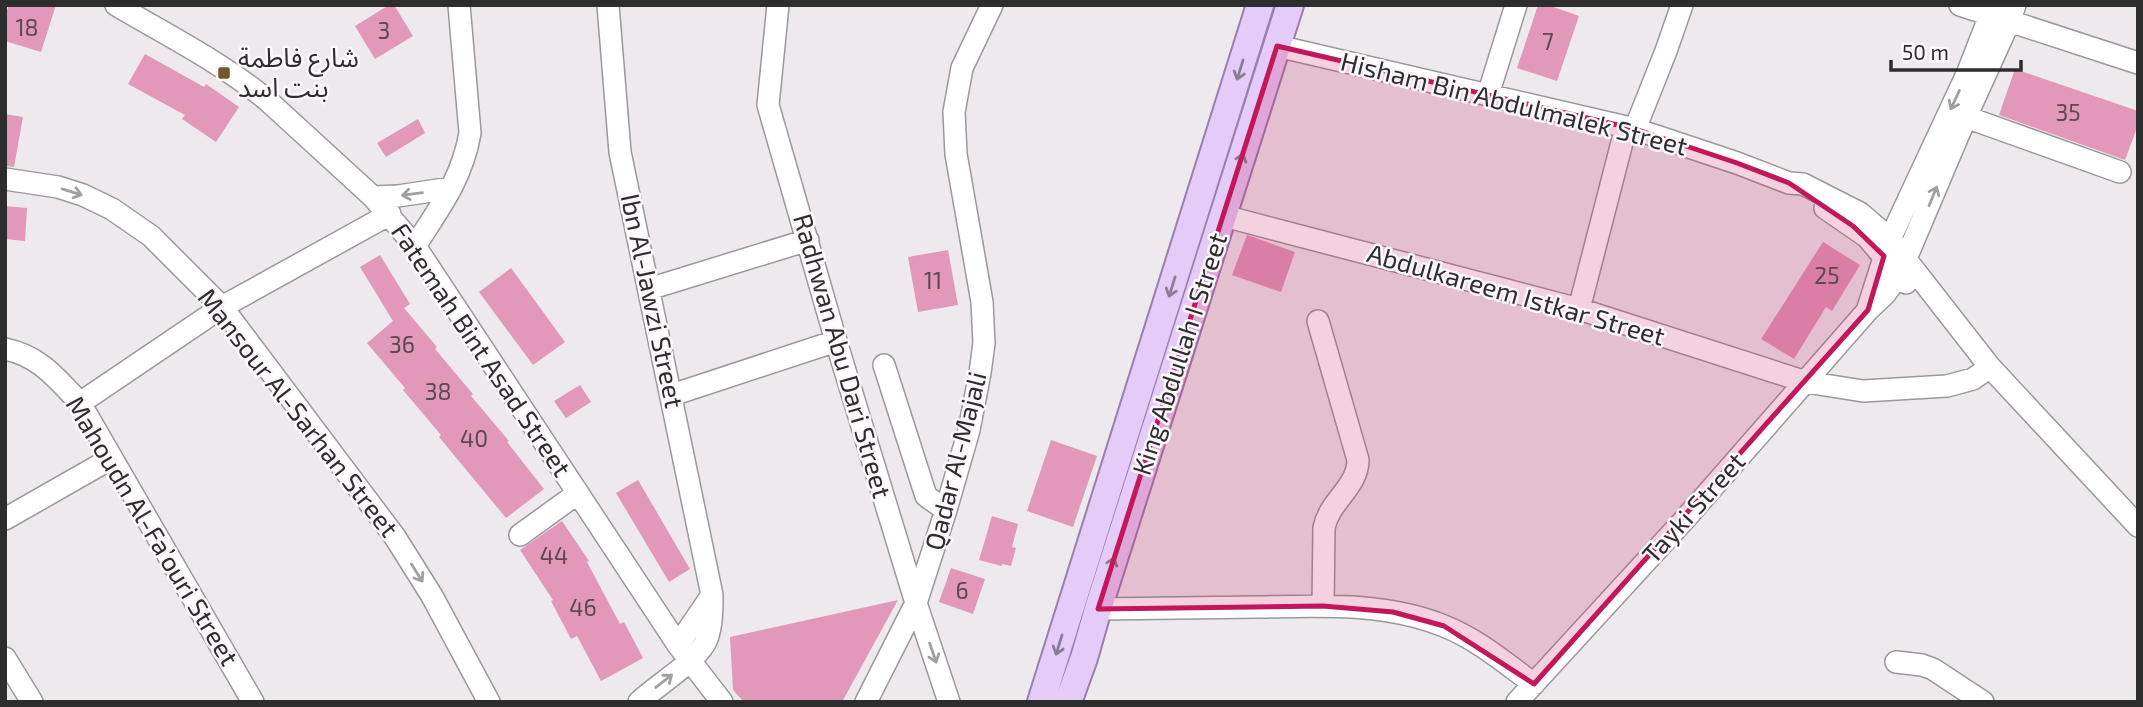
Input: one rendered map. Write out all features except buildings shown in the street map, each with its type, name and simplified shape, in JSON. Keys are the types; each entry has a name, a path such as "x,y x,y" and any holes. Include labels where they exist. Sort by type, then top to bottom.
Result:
{"main road":[{"name":"King Abdullah I Street","path":"1041,702 1260,5"},
{"name":"King Abdullah I Street","path":"1068,702 1290,5"}],"street":[{"name":"Fatemah Bint Asad Street","path":"116,5 246,82 390,214 415,246 684,653 722,702"},
{"path":"415,246 461,170 470,133 459,5"},
{"name":"Ibn Al-Jawzi Street","path":"608,5 620,152 712,595 710,628 706,641 684,653 639,702"},
{"name":"Radhwan Abu Dari Street","path":"778,5 768,105 836,341 949,702"},
{"name":"Qadar Al-Majali","path":"866,702 916,603 946,510 981,373 984,343 982,302 956,154 954,112 962,68 992,5"},
{"path":"1488,95 1516,5"},
{"path":"1579,309 1631,128 1666,51 1682,5"},
{"path":"1960,5 2003,11 2138,63"},
{"name":"Tayki Street","path":"1517,702 1685,519 1885,294 1903,267 1966,117 2003,11"},
{"name":"Tayki Street","path":"1868,310 1887,247 1967,74 2003,11"},
{"name":"Hisham Bin Abdulmalek Street","path":"1278,46 1631,128 1789,183 1817,189 1860,213 1986,370 2138,541"},
{"path":"1966,117 2120,172"},
{"name":"Mansour Al-Sarhan Street","path":"5,179 58,187 113,209 151,236 222,307 395,537 432,596 489,702"},
{"path":"373,197 451,188"},
{"path":"80,403 222,307 390,214"},
{"name":"Abdulkareem Istkar Street","path":"1224,216 1579,309 1805,383 1863,391 1947,386 1963,383 1986,370"},
{"path":"649,289 808,240"},
{"path":"1318,321 1358,460 1356,474 1326,517 1323,606"},
{"path":"672,395 836,341"},
{"name":"Mahoudn Al-Fa’ouri Street","path":"5,349 30,356 80,403 254,702"},
{"path":"884,365 926,496 946,510"},
{"name":"Hisham Bin Abdulmalek Street","path":"1986,370 2138,527"},
{"path":"5,520 112,458"},
{"path":"520,535 578,493"},
{"path":"1098,609 1364,607 1420,618 1444,626 1467,637 1534,684"},
{"path":"5,658 32,702"},
{"path":"1896,662 1933,669 1983,702"}],"highlighted area":[{"path":"1277,46 1635,129 1737,163 1789,183 1853,226 1884,256 1868,310 1534,684 1444,626 1393,612 1323,606 1098,609"}],"place":[{"name":"شارع فاطمة بنت اسد","path":"224,73"}]}
